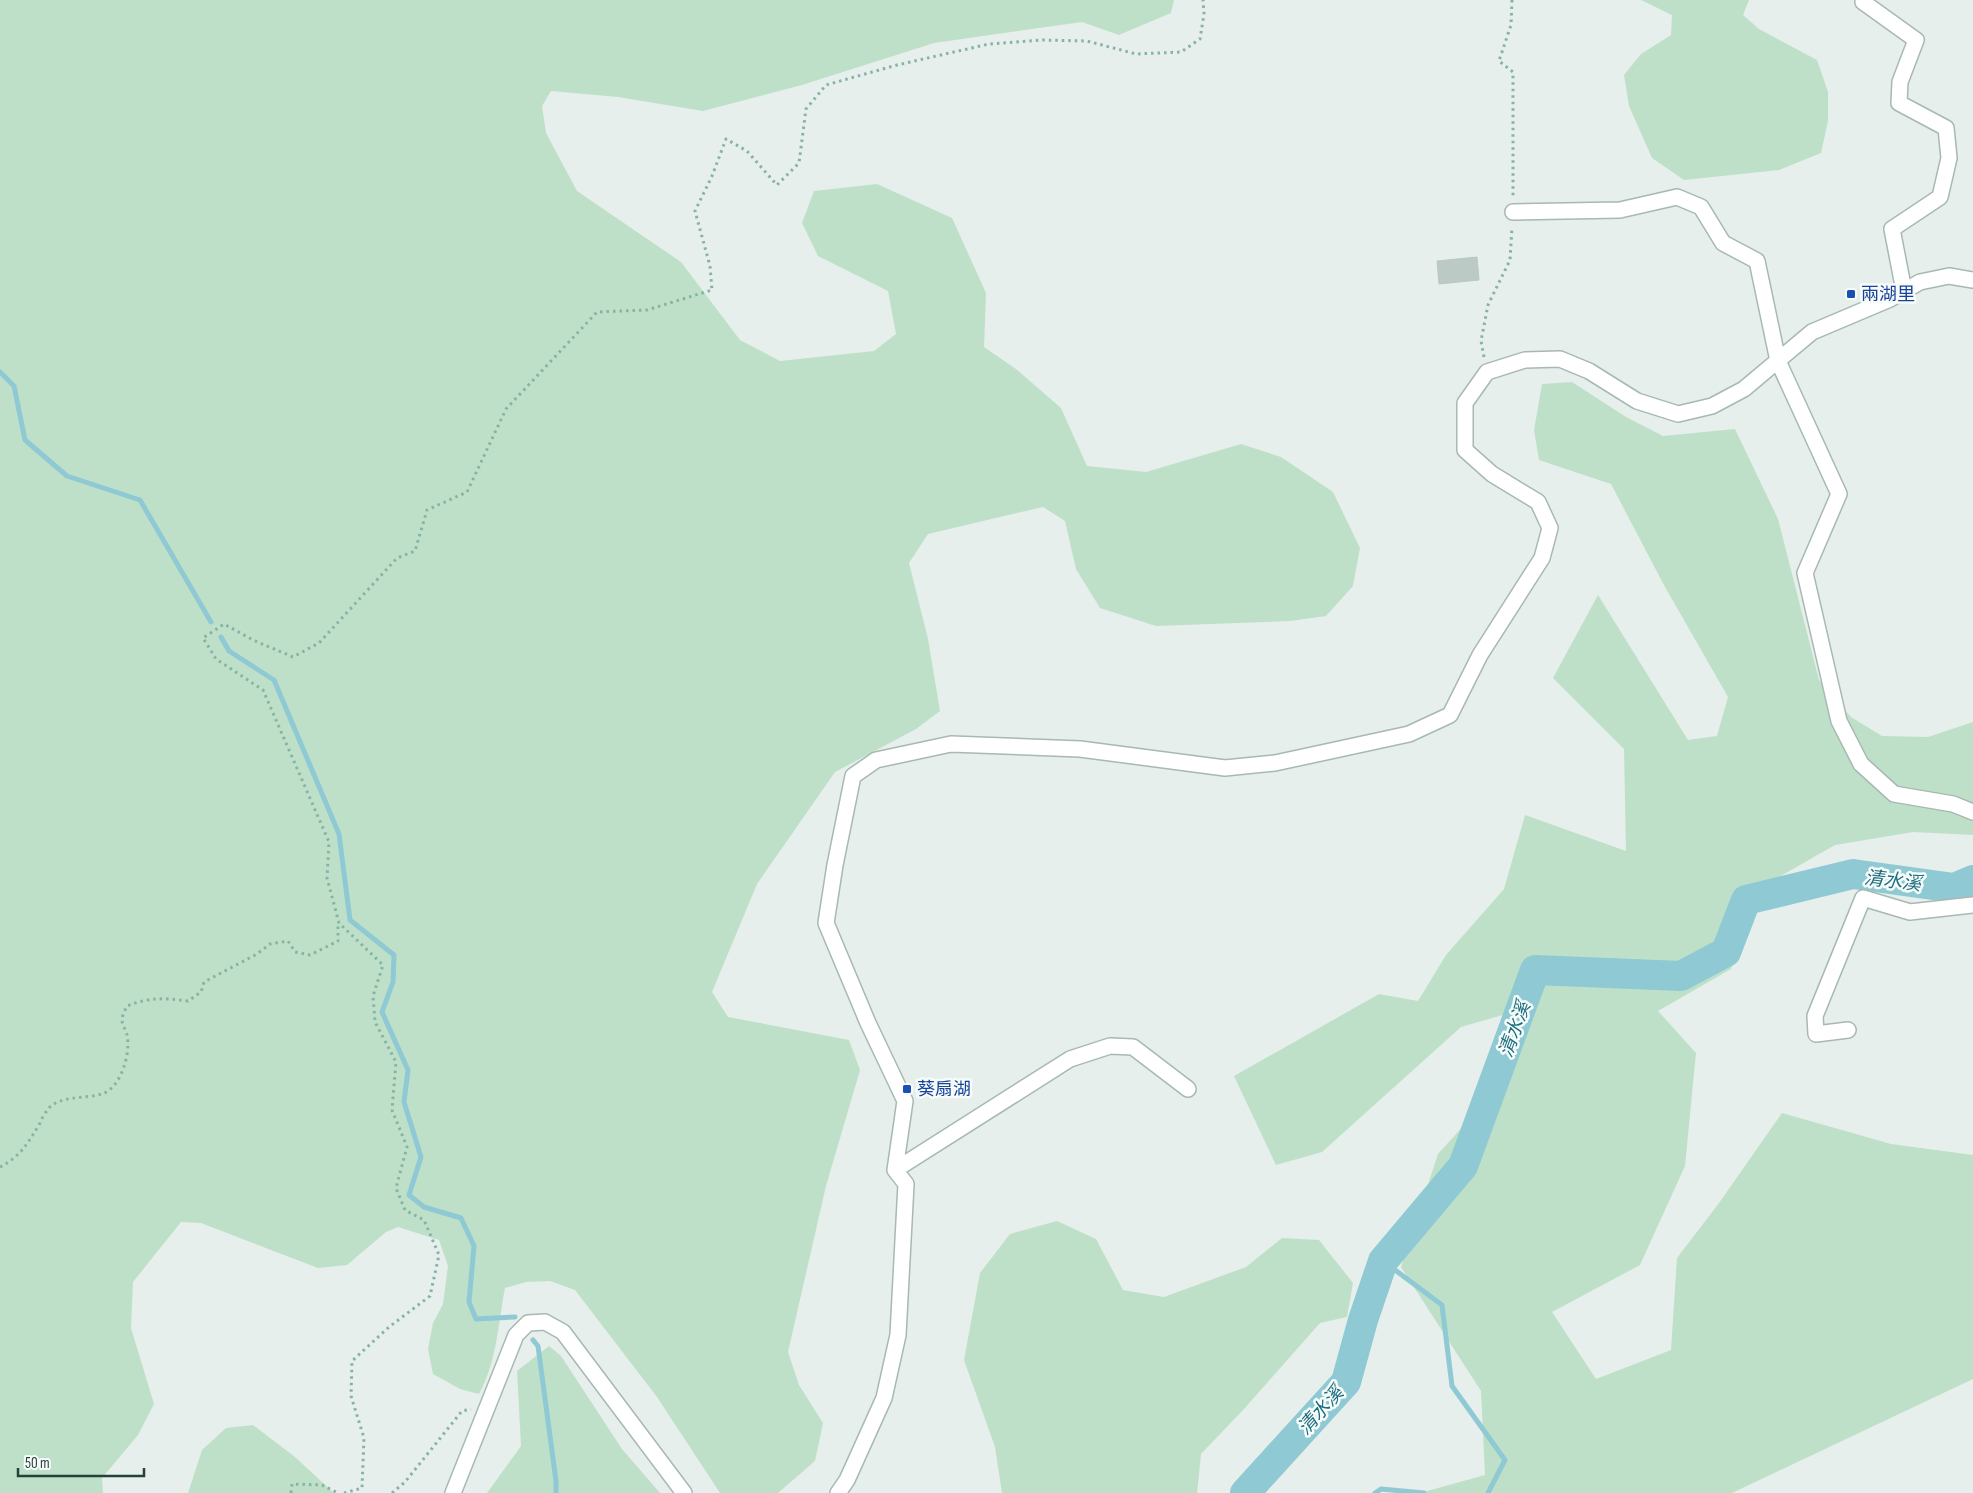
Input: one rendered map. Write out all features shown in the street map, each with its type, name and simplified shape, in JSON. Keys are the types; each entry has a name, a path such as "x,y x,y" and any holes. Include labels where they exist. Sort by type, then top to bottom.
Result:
{"street":[{"path":"1863,2 1916,40 1900,82 1898,103 1946,128 1949,158 1940,197 1892,228 1904,291"},
{"path":"1513,212 1620,210 1677,197 1701,207 1723,243 1757,261 1778,360 1839,494 1805,573 1839,721 1861,764 1894,794 1953,804 1973,812"},
{"path":"838,1493 847,1480 884,1398 898,1335 906,1184 895,1170 905,1101 868,1023 826,923 835,865 853,776 876,760 951,744 1080,749 1225,768 1275,763 1409,734 1450,715 1480,655 1542,558 1550,528 1538,502 1492,474 1465,450 1465,403 1487,372 1525,360 1560,359 1589,371 1637,401 1678,414 1712,406 1736,394 1812,332 1890,299 1920,282 1949,276 1973,280"},
{"path":"1848,1030 1816,1034 1815,1016 1863,898 1910,912 1973,905"},
{"path":"895,1170 1070,1059 1110,1046 1133,1047 1188,1089"},
{"path":"453,1493 516,1335 528,1323 545,1322 563,1332 684,1493"}],"path":[{"path":"0,1167 13,1160 24,1150 48,1109 60,1101 93,1097 107,1092 117,1080 127,1051 127,1035 122,1021 127,1006 142,1000 157,998 188,1001 201,992 204,982 257,954 270,944 288,941 295,952 310,955 338,941 338,923 327,878 329,842 263,690 216,660 203,638 224,624 253,640 293,657 319,643 397,558 416,551 428,510 467,492 506,409 596,312 647,310 712,290 710,266 695,211 712,176 726,139 748,151 777,185 799,163 806,109 826,85 897,65 988,44 1043,40 1087,41 1136,54 1180,52 1200,39 1204,14 1203,0"},
{"path":"1487,372 1482,341 1488,305 1510,260 1513,212 1513,72 1499,61 1512,24 1512,0"},
{"path":"338,923 383,965 373,996 375,1022 396,1062 392,1110 407,1147 396,1188 405,1210 424,1220 439,1255 430,1296 389,1327 352,1361 351,1396 364,1438 362,1488 344,1493"},
{"path":"392,1493 405,1482 462,1411 488,1406"},
{"path":"291,1493 292,1484 322,1485 338,1493"}],"green space":[{"path":"0,0 1174,0 1171,13 1119,35 1082,22 934,43 802,85 703,111 618,97 551,91 542,106 546,133 577,191 681,262 740,340 780,361 874,351 896,334 888,291 818,256 802,223 814,191 877,184 952,218 986,293 984,347 1016,369 1061,408 1087,466 1146,472 1241,444 1281,457 1333,492 1360,548 1353,586 1326,616 1290,621 1156,626 1100,608 1076,569 1065,521 1043,507 928,534 909,563 928,639 940,711 916,729 835,772 757,884 712,992 728,1017 849,1040 860,1070 826,1186 788,1352 799,1385 823,1423 815,1461 778,1493 720,1493 657,1397 575,1290 550,1281 526,1282 505,1288 490,1369 479,1394 460,1389 433,1374 428,1349 433,1323 443,1304 448,1266 439,1240 398,1227 386,1232 347,1265 318,1268 201,1223 181,1222 133,1282 131,1328 154,1404 138,1435 102,1478 103,1493 0,1493"},
{"path":"1641,0 1749,0 1743,15 1759,29 1817,60 1828,92 1828,121 1821,153 1779,170 1684,180 1652,158 1629,106 1624,75 1641,54 1671,35 1672,15"},
{"path":"1572,382 1626,417 1663,436 1735,429 1778,519 1819,680 1851,717 1882,736 1928,737 1973,722 1973,835 1913,832 1835,845 1765,885 1731,969 1658,1011 1696,1053 1685,1166 1640,1265 1552,1312 1596,1379 1671,1350 1677,1258 1719,1203 1782,1113 1891,1144 1973,1155 1973,1379 1732,1493 1420,1493 1485,1475 1481,1391 1401,1267 1438,1154 1494,1092 1513,1012 1461,1027 1322,1152 1276,1165 1234,1076 1379,994 1418,1001 1446,955 1504,889 1525,815 1626,851 1624,749 1553,678 1598,595 1688,740 1717,736 1728,697 1665,587 1611,484 1539,460 1534,430 1542,384"},
{"path":"1057,1221 1096,1239 1123,1290 1164,1297 1246,1267 1282,1238 1319,1240 1353,1283 1347,1317 1320,1323 1244,1409 1201,1454 1197,1493 1002,1493 995,1447 964,1360 980,1273 1010,1234"},
{"path":"549,1346 561,1356 622,1449 660,1493 487,1493 521,1446 517,1371"},
{"path":"253,1425 295,1457 334,1493 188,1493 202,1450 226,1428"}],"building":[{"path":"1477,257 1479,280 1439,284 1437,261"}],"waterway":[{"path":"0,372 14,386 25,440 67,476 140,500 211,622"},
{"path":"221,637 229,651 274,680 339,834 350,920 394,955 393,982 382,1012 408,1070 404,1102 421,1157 409,1195 424,1207 461,1218 474,1246 469,1302 476,1319 515,1317"},
{"name":"清水溪","path":"1245,1493 1346,1382 1363,1320 1383,1261 1463,1166 1535,970 1681,976 1726,952 1746,900 1853,874 1954,888 1973,880"},
{"path":"1383,1261 1442,1305 1452,1386 1505,1460 1488,1493"},
{"path":"533,1340 538,1346 556,1493"},
{"path":"1375,1493 1381,1489 1424,1493"}],"place":[{"name":"兩湖里","path":"1851,294"},
{"name":"葵扇湖","path":"907,1089"}]}
